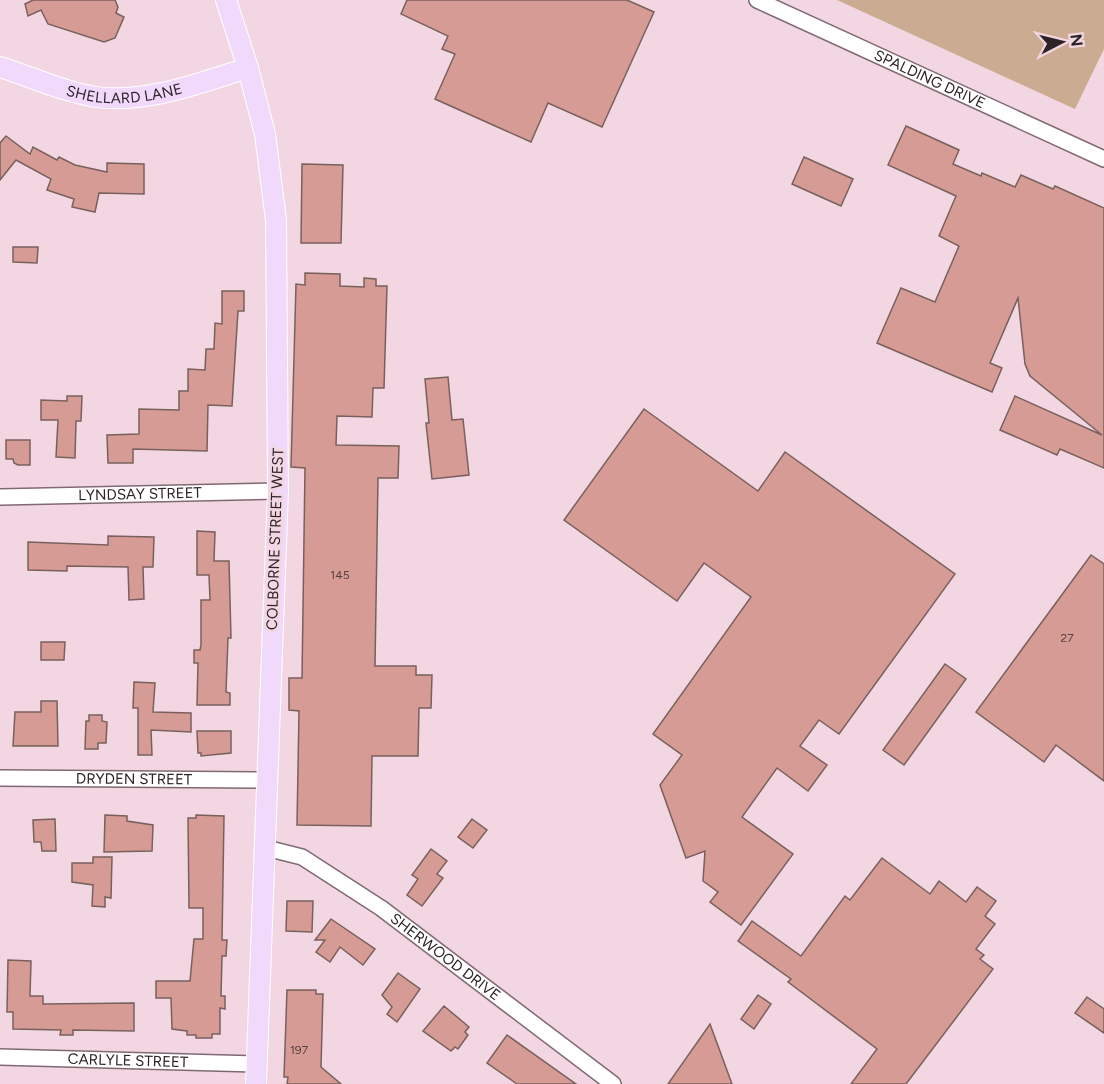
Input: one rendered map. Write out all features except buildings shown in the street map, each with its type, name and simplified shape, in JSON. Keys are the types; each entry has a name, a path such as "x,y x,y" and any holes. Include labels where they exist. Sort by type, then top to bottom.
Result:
{"main road":[{"name":"COLBORNE STREET WEST","path":"226,0 249,68 265,134 276,220 278,491 256,1084"},
{"name":"SHELLARD LANE","path":"0,68 96,97 128,98 182,88 249,68"}],"street":[{"name":"SPALDING DRIVE","path":"757,0 1104,159"},
{"name":"LYNDSAY STREET","path":"0,497 278,491"},
{"name":"DRYDEN STREET","path":"0,778 267,780"},
{"name":"SHERWOOD DRIVE","path":"266,848 302,857 381,908 614,1084"},
{"name":"CARLYLE STREET","path":"0,1057 256,1064"}],"shaded area":[{"path":"837,0 1104,0 1104,49 1075,109"}]}
